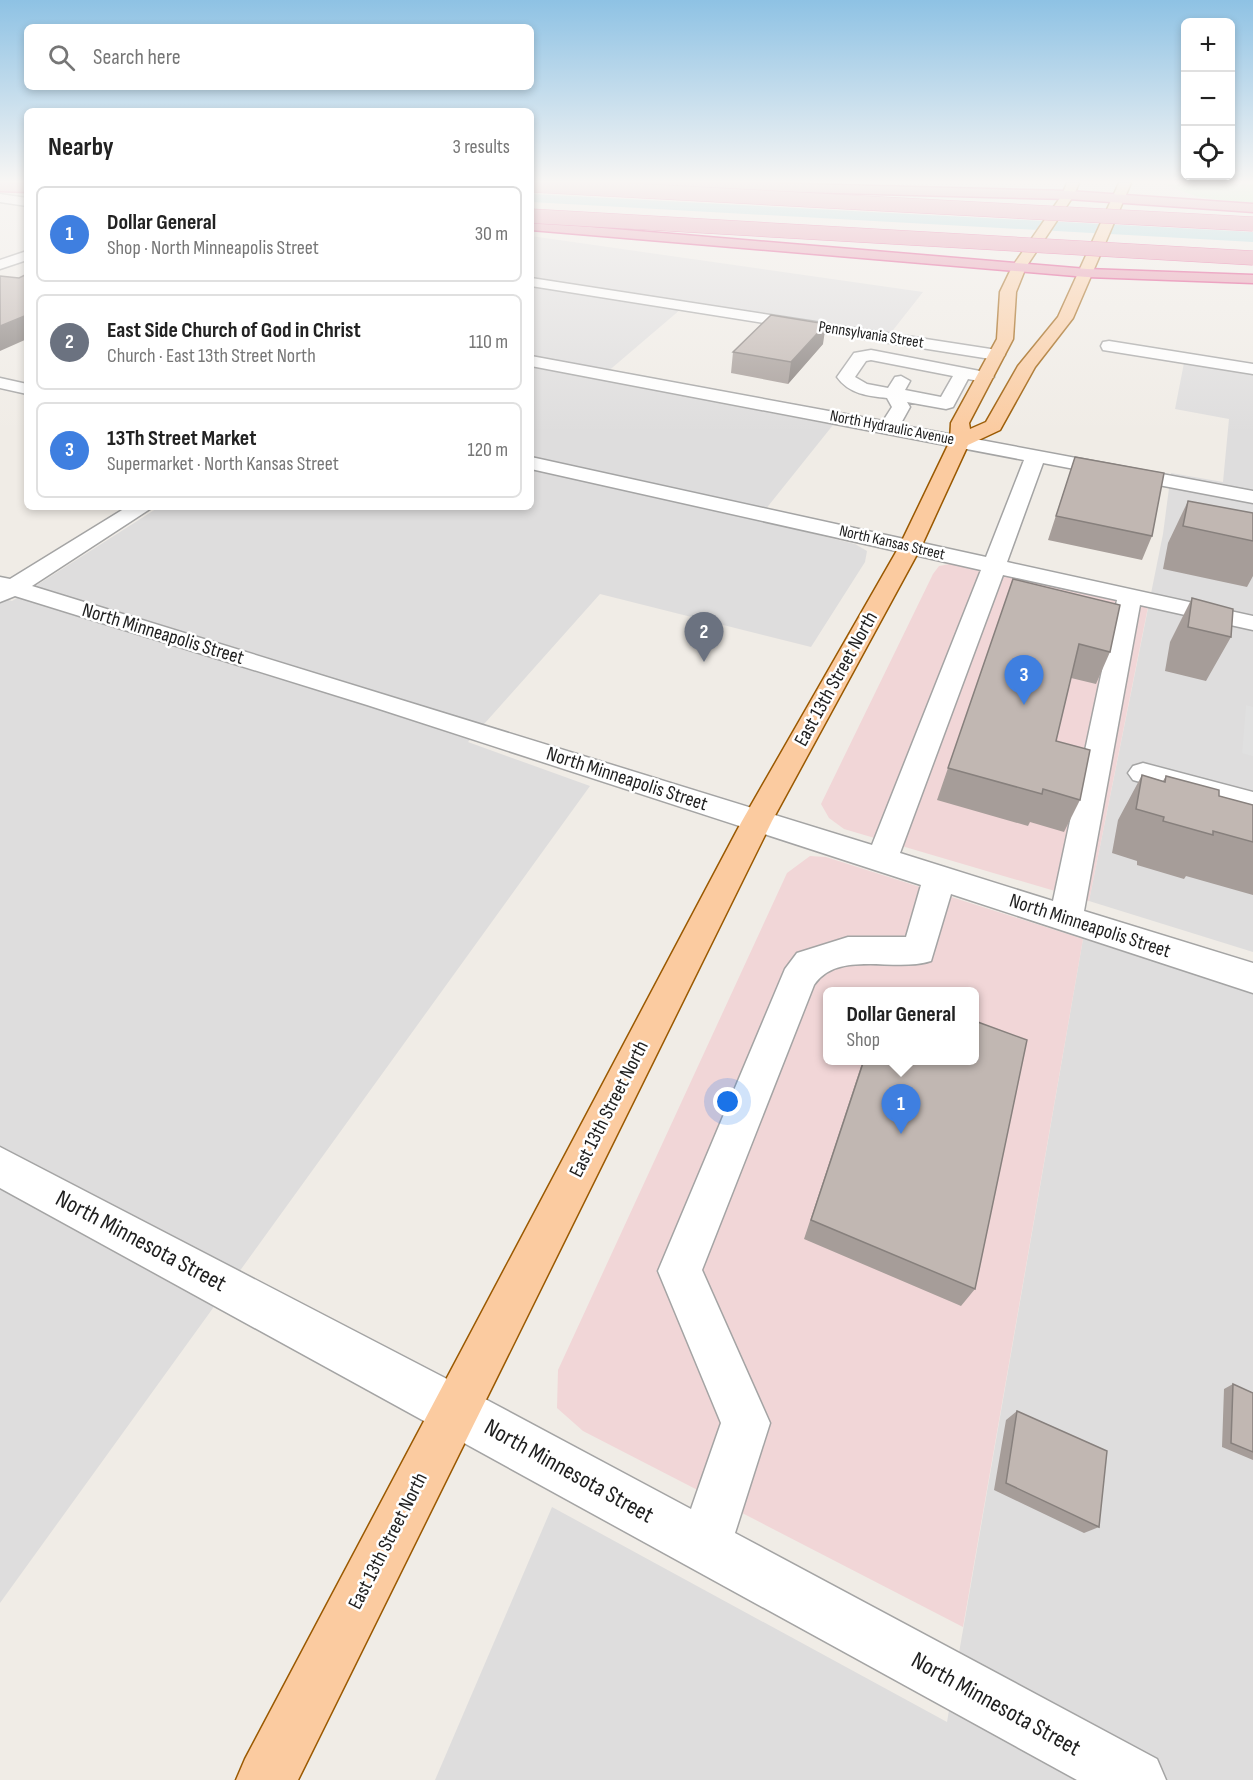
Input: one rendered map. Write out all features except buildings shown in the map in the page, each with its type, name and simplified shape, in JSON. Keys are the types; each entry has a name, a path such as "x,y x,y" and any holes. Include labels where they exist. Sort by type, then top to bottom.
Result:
{"highway":[{"path":"1007,266 1087,273 1253,279"},
{"path":"1066,266 1087,273"}],"main road":[{"path":"960,441 993,426 1027,366 1065,318 1090,266"},
{"name":"East 13th Street North","path":"266,1780 758,821 910,547 960,441 960,423 1005,339 1008,292 1019,267"}],"street":[{"name":"Pennsylvania Street","path":"534,282 997,355"},
{"path":"1109,346 1253,369"},
{"path":"963,373 946,403 862,388 849,381 846,376 864,355 912,364 963,373 985,377"},
{"name":"North Hydraulic Avenue","path":"534,362 1253,496"},
{"path":"894,394 912,364"},
{"path":"0,383 24,388"},
{"path":"888,428 901,407 894,394"},
{"path":"882,860 1036,456"},
{"name":"North Kansas Street","path":"534,463 1253,623"},
{"path":"4,589 137,510"},
{"name":"North Minneapolis Street","path":"4,589 377,699 1253,978"},
{"path":"1066,919 1130,596"},
{"path":"1143,773 1253,803"},
{"path":"705,1545 746,1423 680,1271 798,979 809,963 848,951 919,951 939,878"},
{"name":"North Minnesota Street","path":"0,1166 455,1409 1136,1780"}],"shaded area":[{"path":"534,266 741,266 923,292 890,334 688,303 599,379 833,425 757,520 855,544 867,551 865,562 811,647 600,594 468,742 590,786 0,1603 0,597 12,601 154,510 534,510"},
{"path":"1184,363 1253,374 1253,952 1089,901 1163,534 1171,473 1223,482 1229,419 1175,409"},
{"path":"950,564 1148,607 1089,901 844,829 829,818 821,804 933,574 939,566"},
{"path":"1246,705 1253,707 1253,756 1242,753"},
{"path":"810,856 826,857 1083,939 963,1627 583,1431 557,1408 558,1370 787,873"},
{"path":"1083,939 1253,993 1253,1780 435,1780 552,1507 947,1722"}],"place":[{"name":"East Side Church of God in Christ","path":"704,662"},
{"name":"13Th Street Market","path":"1024,705"},
{"name":"Dollar General","path":"901,1134"}]}
